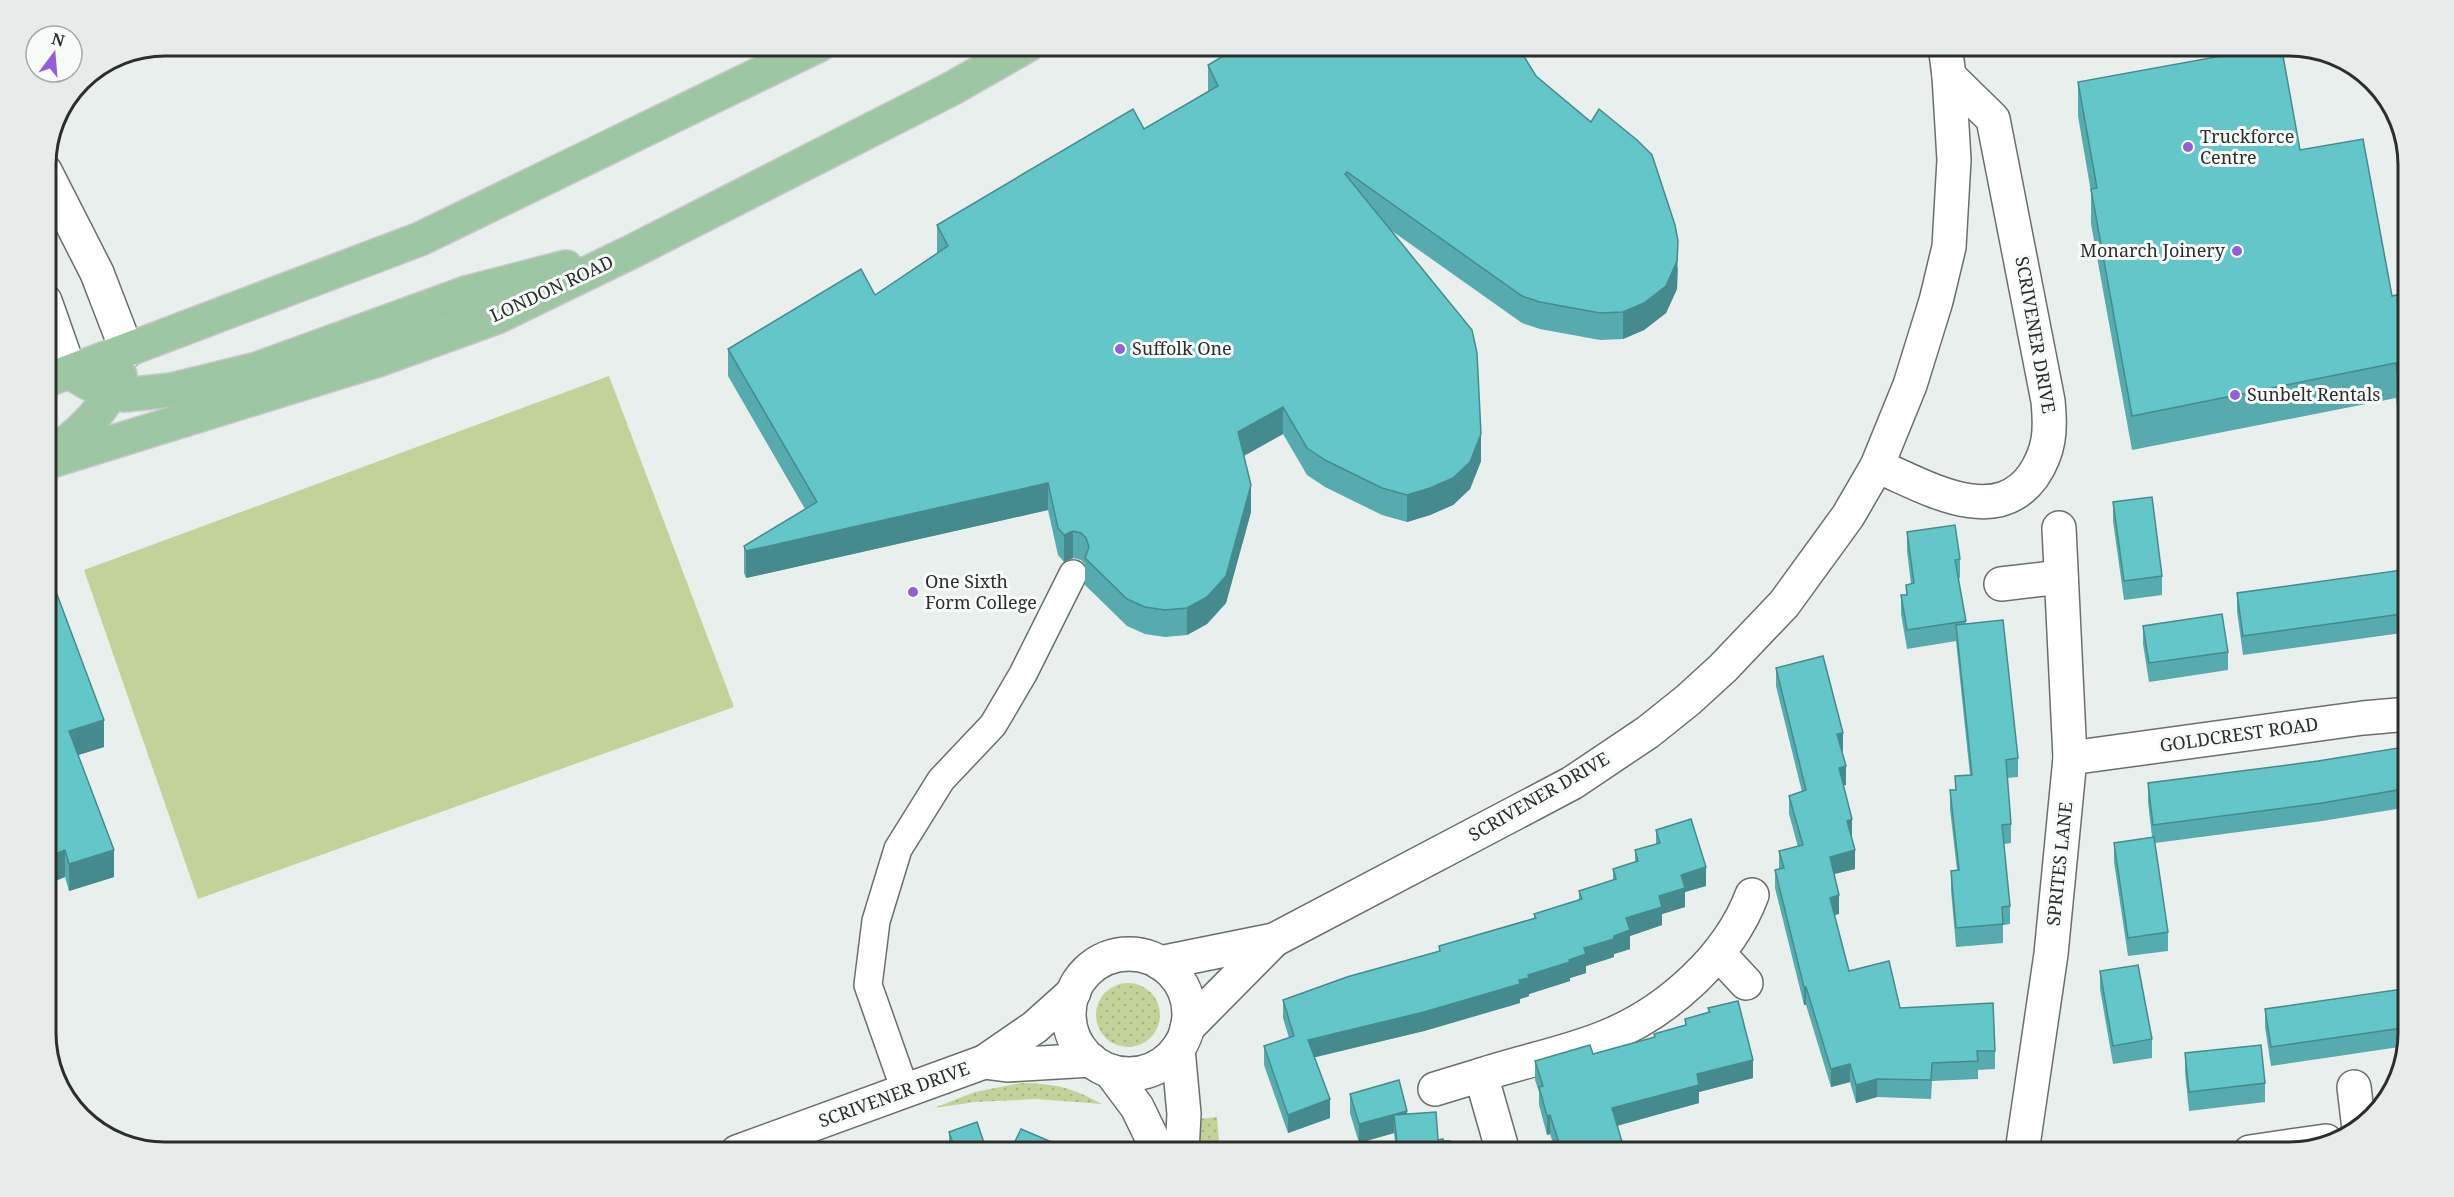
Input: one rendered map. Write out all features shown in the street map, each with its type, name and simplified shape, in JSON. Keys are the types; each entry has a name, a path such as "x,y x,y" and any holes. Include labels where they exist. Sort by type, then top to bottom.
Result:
{"main road":[{"path":"58,376 420,239 796,56"},
{"name":"LONDON ROAD","path":"56,459 367,363 497,317 635,250 951,88 1008,56"},
{"path":"58,376 86,382 110,393 124,395 171,390 257,369 466,293 635,250"},
{"path":"56,449 82,431 118,380 128,351"}],"street":[{"name":"SCRIVENER DRIVE","path":"1877,466 1953,498 1973,502 1994,501 2012,495 2027,483 2041,465 2049,446 2051,426 1993,119 1947,60"},
{"name":"SCRIVENER DRIVE","path":"1160,963 1274,940 1572,783 1664,720 1723,668 1784,604 1848,516 1877,466 1910,385 1936,301 1949,247 1954,160 1947,60"},
{"path":"56,193 97,273 128,351"},
{"name":"SPRITES LANE","path":"2026,1142 2051,954 2070,759 2059,528"},
{"path":"905,1090 868,985 876,921 898,849 941,780 993,725 1023,674 1073,574"},
{"path":"2001,584 2061,578"},
{"name":"GOLDCREST ROAD","path":"2070,759 2398,715"},
{"path":"1435,1089 1608,1036 1638,1022 1662,1005 1719,954 1744,917 1752,895"},
{"name":"SCRIVENER DRIVE","path":"1183,1038 1274,940"},
{"path":"1154,1142 1137,1107 1100,1065 1083,1054 1074,1038 1069,1020 1070,1001 1077,983 1089,969 1105,959 1124,954 1143,956 1160,963 1174,975 1184,991 1189,1009 1183,1038 1183,1142"},
{"path":"1719,954 1746,983"},
{"name":"SCRIVENER DRIVE","path":"764,1142 984,1062 1035,1027 1074,992"},
{"path":"1100,1065 1134,1074 1153,1070 1169,1059 1183,1038"},
{"name":"SCRIVENER DRIVE","path":"984,1062 1007,1065 1100,1065"},
{"path":"1481,1075 1500,1142"},
{"path":"2354,1087 2358,1118"}],"green space":[{"path":"609,376 734,707 198,899 84,570"},
{"path":"1128,983 1146,989 1154,997 1160,1015 1154,1033 1146,1041 1128,1047 1110,1041 1102,1033 1096,1015 1102,997 1110,989"},
{"path":"1020,1083 1063,1088 1102,1104 1036,1099 975,1102 934,1108 975,1092"},
{"path":"1217,1117 1219,1142 1198,1142 1199,1119"}],"building":[{"name":"Suffolk One","path":"1223,56 1524,56 1536,76 1591,122 1599,109 1652,155 1678,241 1677,261 1666,286 1644,303 1623,312 1600,313 1540,302 1522,296 1347,172 1345,174 1472,330 1477,353 1481,434 1470,462 1453,478 1407,495 1382,488 1325,460 1307,448 1283,407 1238,432 1251,485 1226,576 1207,597 1187,608 1165,610 1145,607 1127,599 1085,558 1089,547 1086,538 1081,533 1073,531 1064,535 1058,528 1048,483 746,551 744,546 817,502 728,349 861,269 875,295 948,246 937,225 1133,109 1144,129 1218,86 1208,65"},
{"path":"2221,56 2283,56 2300,150 2363,139 2392,296 2398,295 2398,372 2396,363 2132,416 2091,189 2097,188 2078,82"},
{"path":"2152,497 2162,576 2124,581 2113,502"},
{"path":"1955,525 1960,559 1955,560 1966,621 1907,630 1901,595 1907,595 1906,585 1914,583 1907,532"},
{"path":"2398,571 2398,615 2243,636 2237,593"},
{"path":"56,592 104,720 69,731 114,850 69,864 65,850 56,854"},
{"path":"2222,614 2228,652 2149,663 2143,626"},
{"path":"2003,620 2018,758 2006,760 2011,824 2002,825 2010,906 2002,907 2003,924 1956,928 1951,871 1959,870 1950,790 1956,790 1955,776 1972,775 1956,625"},
{"path":"1823,656 1843,733 1837,734 1846,766 1839,768 1852,819 1847,821 1855,850 1830,857 1839,895 1830,898 1849,971 1889,961 1900,1008 1993,1003 1995,1051 1977,1051 1978,1061 1932,1063 1931,1080 1877,1079 1856,1085 1850,1064 1831,1069 1806,987 1804,987 1775,870 1784,868 1779,851 1803,845 1789,796 1806,790 1776,668"},
{"path":"2398,748 2398,790 2322,803 2153,825 2148,783"},
{"path":"1691,819 1706,867 1681,875 1685,888 1659,896 1662,907 1626,918 1630,930 1614,936 1614,939 1584,948 1586,954 1569,960 1570,962 1528,975 1529,978 1519,980 1520,984 1424,1012 1308,1040 1330,1099 1288,1115 1264,1046 1294,1036 1283,1000 1347,977 1440,951 1439,946 1536,918 1534,914 1582,899 1579,891 1616,879 1613,869 1638,861 1635,850 1660,843 1656,830"},
{"path":"2154,837 2168,932 2128,938 2114,843"},
{"path":"2138,965 2152,1039 2113,1046 2100,971"},
{"path":"2398,990 2398,1029 2271,1047 2265,1009"},
{"path":"1738,1001 1753,1060 1697,1074 1699,1085 1612,1108 1622,1142 1559,1142 1550,1115 1547,1116 1539,1087 1543,1086 1535,1061 1590,1045 1593,1054 1655,1037 1654,1034 1686,1025 1685,1019 1710,1012 1708,1008"},
{"path":"2261,1045 2265,1083 2189,1092 2185,1053"},
{"path":"1399,1080 1407,1111 1359,1124 1350,1094"},
{"path":"1436,1112 1438,1140 1443,1139 1443,1141 1450,1142 1397,1142 1394,1115"},
{"path":"977,1122 984,1142 952,1142 949,1132"},
{"path":"1021,1129 1051,1142 1015,1142"}],"place":[{"name":"Truckforce Centre","path":"2188,147"},
{"name":"Monarch Joinery","path":"2237,251"},
{"name":"Suffolk One","path":"1120,349"},
{"name":"Sunbelt Rentals","path":"2235,395"},
{"name":"One Sixth Form College","path":"913,592"}]}
